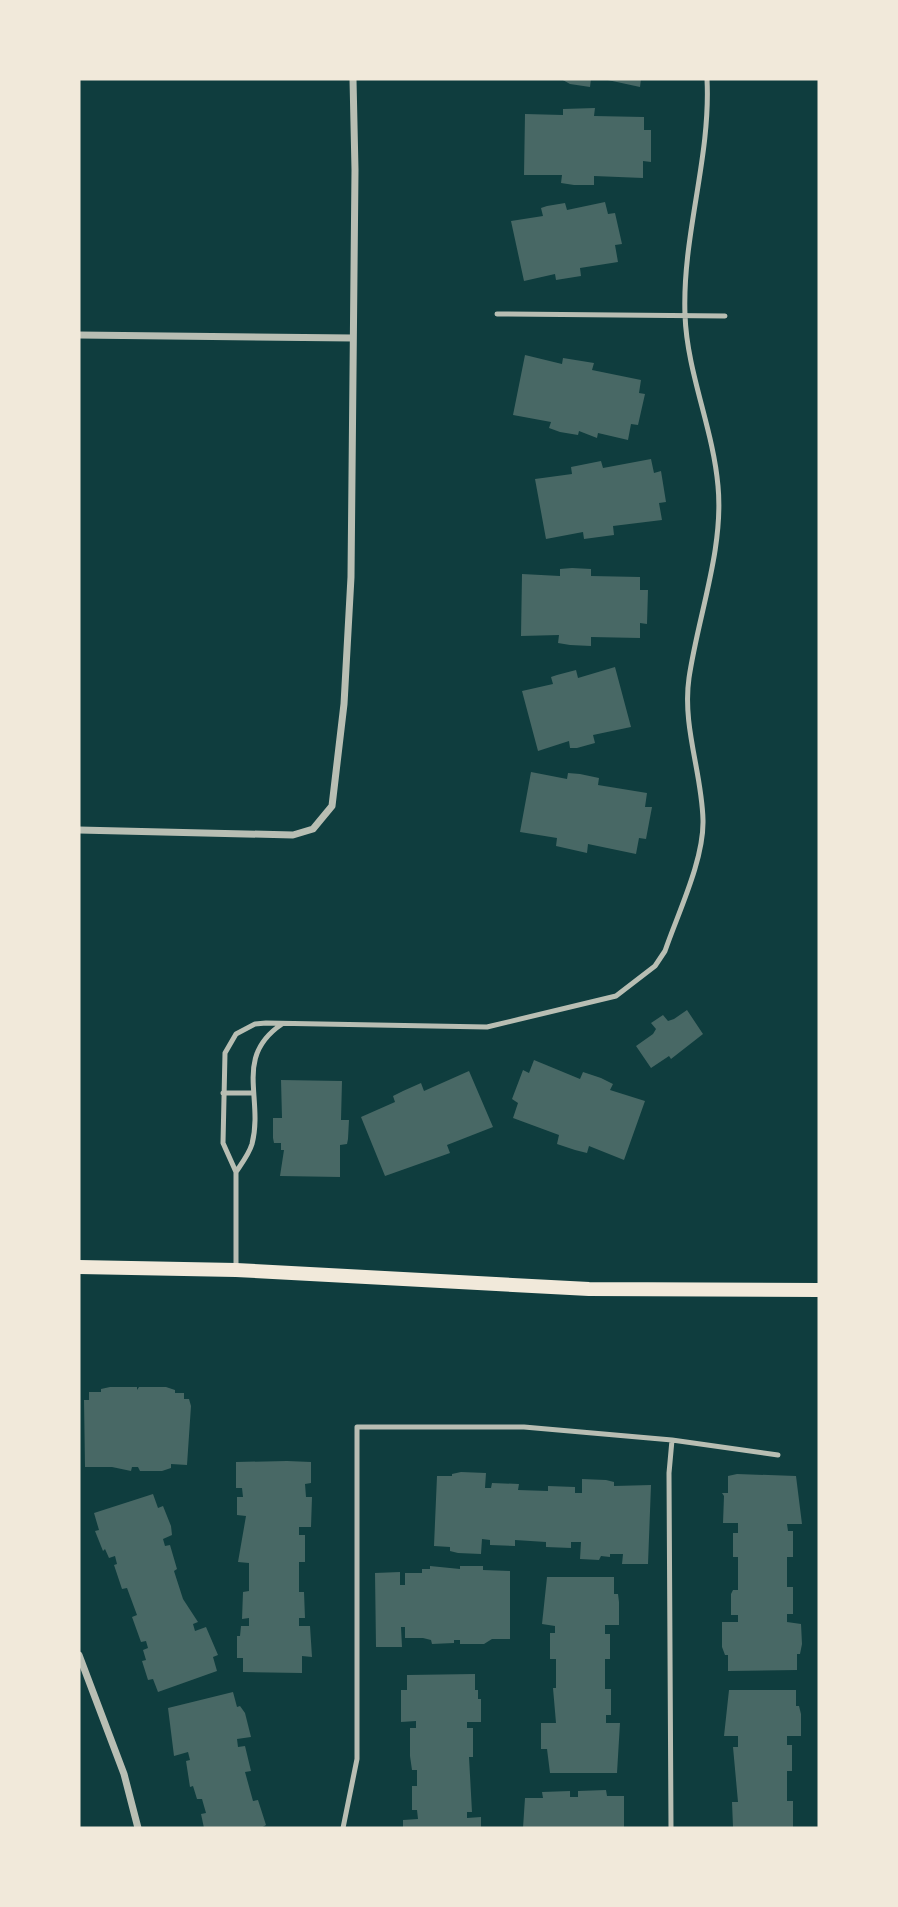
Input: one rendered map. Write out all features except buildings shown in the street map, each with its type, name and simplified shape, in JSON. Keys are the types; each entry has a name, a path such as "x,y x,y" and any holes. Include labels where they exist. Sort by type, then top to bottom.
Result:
{"main road":[{"path":"79,1267 236,1270 589,1289 819,1290"}],"street":[{"path":"79,830 293,835 313,829 322,822 335,796 349,635 353,79"},
{"path":"79,335 353,338"},
{"path":"79,1655 124,1774 138,1828"}],"lane":[{"path":"236,1270 236,1172 223,1143 223,1093 225,1053 236,1034 255,1024 487,1027 616,996 661,958 702,837 702,808 688,690 719,508 714,459 691,360 685,317 688,259 708,123 708,79"},
{"path":"497,314 725,316"},
{"path":"236,1172 253,1142 256,1054 266,1036 282,1024"},
{"path":"223,1093 253,1093"},
{"path":"343,1828 357,1759 357,1427 524,1427 672,1440 778,1455"},
{"path":"671,1828 669,1473 672,1440"}]}
